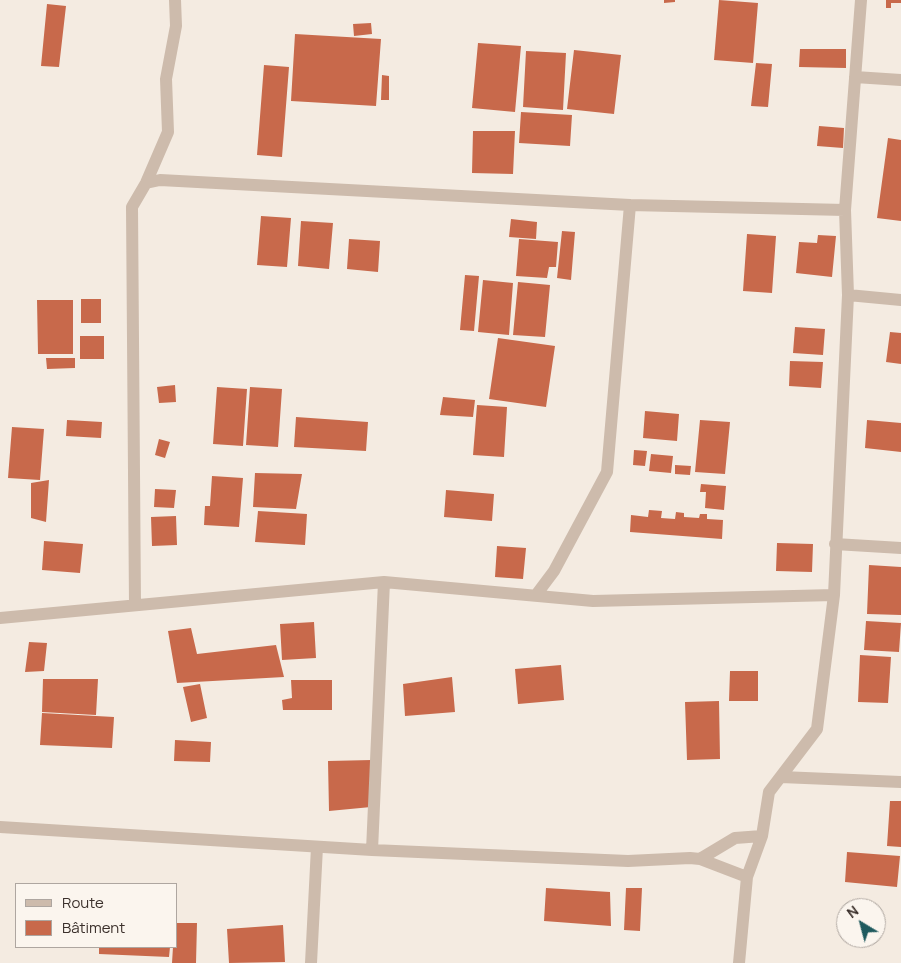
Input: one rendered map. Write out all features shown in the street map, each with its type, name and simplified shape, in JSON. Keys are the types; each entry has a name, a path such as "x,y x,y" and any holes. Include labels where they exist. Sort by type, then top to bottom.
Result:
{"street":[{"path":"135,605 132,207 146,183 168,132 166,78 176,26 175,0"},
{"path":"740,963 747,878 762,836 769,792 817,729 834,595 848,295 845,210 861,0"},
{"path":"855,77 901,80"},
{"path":"146,183 160,180 630,205 845,210"},
{"path":"536,595 554,571 607,472 630,205"},
{"path":"848,295 901,300"},
{"path":"835,544 901,548"},
{"path":"372,850 384,582"},
{"path":"0,618 384,582 593,601 834,595"},
{"path":"781,777 901,782"},
{"path":"0,827 372,850 628,861 700,859 747,878"},
{"path":"700,859 735,838 762,836"},
{"path":"311,963 317,847"}],"building":[{"path":"664,0 675,0 675,2 664,3"},
{"path":"719,0 758,3 753,63 714,60"},
{"path":"886,0 901,0 901,3 891,3 891,8 886,8"},
{"path":"47,4 66,6 59,67 41,66"},
{"path":"371,23 372,34 354,36 353,24"},
{"path":"295,34 381,39 376,106 291,101"},
{"path":"478,43 521,46 515,112 472,108"},
{"path":"800,49 846,49 846,68 799,67"},
{"path":"574,50 621,55 614,114 567,109"},
{"path":"526,51 566,53 563,110 523,107"},
{"path":"756,63 772,64 768,107 751,106"},
{"path":"264,65 289,67 282,157 257,155"},
{"path":"382,75 389,76 389,100 381,100"},
{"path":"521,112 572,115 570,146 519,143"},
{"path":"819,126 844,128 843,148 817,146"},
{"path":"473,131 515,131 513,174 472,173"},
{"path":"888,138 901,140 901,221 877,218"},
{"path":"261,216 291,218 287,267 257,265"},
{"path":"511,219 537,222 536,239 509,237"},
{"path":"301,221 333,223 329,269 298,266"},
{"path":"562,231 575,232 571,280 557,278"},
{"path":"747,234 776,236 772,293 743,291"},
{"path":"818,235 836,236 832,277 796,273 799,242 817,243"},
{"path":"349,239 380,241 378,272 347,269"},
{"path":"519,239 558,242 556,267 549,267 547,278 516,276"},
{"path":"465,275 479,276 474,331 460,330"},
{"path":"483,280 513,283 509,335 478,332"},
{"path":"518,282 550,285 545,337 513,335"},
{"path":"81,299 101,299 101,323 81,323"},
{"path":"37,300 73,300 73,354 38,354"},
{"path":"795,327 825,329 823,355 793,353"},
{"path":"890,332 901,333 901,364 886,362"},
{"path":"80,336 104,336 104,359 80,359"},
{"path":"498,338 555,346 546,407 489,399"},
{"path":"46,358 75,358 75,368 47,369"},
{"path":"790,361 823,362 821,388 789,386"},
{"path":"175,385 176,402 159,403 157,387"},
{"path":"217,387 247,389 243,446 213,444"},
{"path":"250,387 282,389 278,447 246,445"},
{"path":"443,397 475,400 473,417 440,415"},
{"path":"477,405 507,407 504,457 473,455"},
{"path":"645,411 679,414 677,441 643,438"},
{"path":"296,417 368,422 366,451 294,447"},
{"path":"67,420 102,422 101,438 66,436"},
{"path":"700,420 730,422 725,474 695,472"},
{"path":"867,420 901,423 901,452 865,448"},
{"path":"12,427 44,429 40,480 8,478"},
{"path":"159,439 170,442 165,458 155,455"},
{"path":"634,450 647,451 645,466 633,465"},
{"path":"651,454 673,456 671,473 649,471"},
{"path":"675,465 691,466 690,475 675,474"},
{"path":"255,473 302,474 296,509 253,507"},
{"path":"212,476 243,478 239,527 204,525 205,506 210,506"},
{"path":"49,480 46,522 31,518 31,483"},
{"path":"701,484 726,486 724,510 705,508 706,492 700,492"},
{"path":"155,489 176,490 174,508 154,507"},
{"path":"446,490 494,494 492,521 444,517"},
{"path":"649,510 662,511 661,518 675,519 676,512 684,513 684,517 699,518 700,514 707,514 707,519 723,520 722,539 630,532 631,515 648,517"},
{"path":"258,511 307,514 305,545 255,542"},
{"path":"176,516 177,545 152,546 151,517"},
{"path":"44,541 83,544 80,573 42,570"},
{"path":"777,543 813,544 812,572 776,571"},
{"path":"497,546 526,548 523,579 495,577"},
{"path":"869,565 901,567 901,615 867,614"},
{"path":"866,621 901,623 899,652 864,650"},
{"path":"314,622 316,658 282,660 280,624"},
{"path":"191,628 197,654 276,645 284,677 177,683 168,631"},
{"path":"29,642 47,643 44,671 25,672"},
{"path":"860,655 891,657 888,703 858,702"},
{"path":"561,665 564,700 518,704 515,669"},
{"path":"730,671 758,671 758,701 729,701"},
{"path":"452,677 455,712 405,716 403,684"},
{"path":"43,679 98,679 96,715 42,712"},
{"path":"291,680 332,680 332,710 283,710 282,700 292,698"},
{"path":"200,684 207,718 191,722 183,687"},
{"path":"719,701 720,759 687,760 685,702"},
{"path":"42,713 114,717 112,748 40,745"},
{"path":"175,740 211,742 210,762 174,761"},
{"path":"372,760 371,807 329,811 328,761"},
{"path":"890,801 901,801 901,847 887,846"},
{"path":"847,852 900,856 897,887 845,882"},
{"path":"546,888 610,892 611,926 544,921"},
{"path":"626,888 642,888 640,931 624,930"},
{"path":"178,923 197,923 196,963 172,963 173,948 178,948"},
{"path":"283,925 285,962 229,963 227,929"},
{"path":"99,948 170,948 169,957 99,954"}]}
